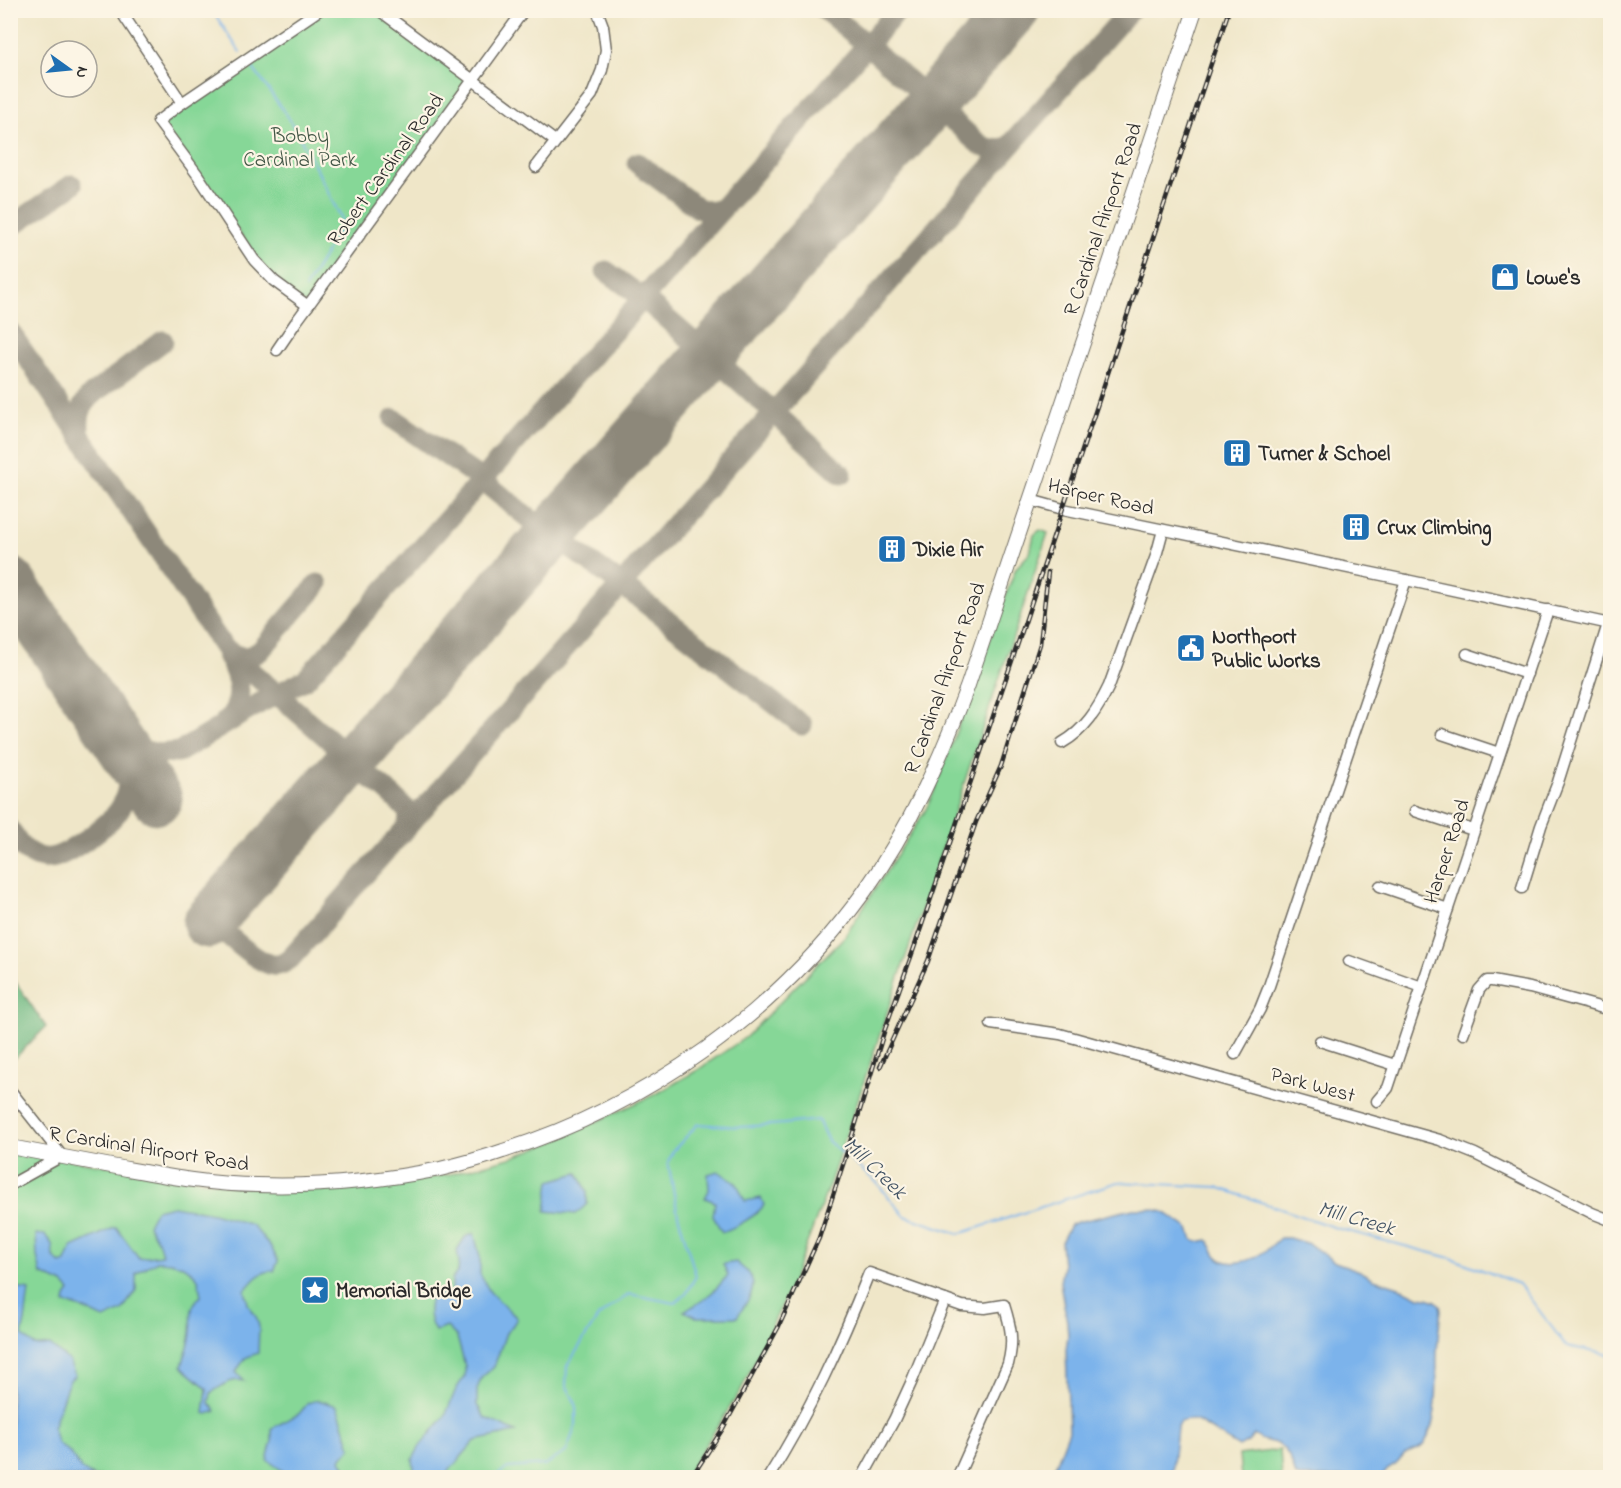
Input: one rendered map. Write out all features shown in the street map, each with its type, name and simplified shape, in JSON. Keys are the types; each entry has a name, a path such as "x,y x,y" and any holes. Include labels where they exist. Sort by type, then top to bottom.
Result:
{"main road":[{"name":"R Cardinal Airport Road","path":"10,1147 162,1175 209,1182 255,1185 326,1184 397,1177 443,1168 544,1137 618,1103 659,1081 698,1055 771,997 804,964 864,892 890,854 934,772 952,729 1195,10"}],"street":[{"path":"120,10 182,103"},
{"path":"308,306 274,281 254,260 197,174 158,121 319,10"},
{"path":"380,10 555,141"},
{"name":"Robert Cardinal Road","path":"277,350 524,10"},
{"path":"536,167 592,95 602,70 606,50 603,26 597,10"},
{"name":"Harper Road","path":"1030,500 1063,509 1609,624 1522,888"},
{"name":"Harper Road","path":"1062,743 1078,733 1101,703 1156,556 1163,530"},
{"path":"1235,1054 1260,1009 1268,989 1406,580"},
{"name":"Harper Road","path":"1377,1101 1388,1088 1548,610"},
{"path":"1467,654 1527,674"},
{"path":"1442,734 1499,753"},
{"path":"1415,811 1473,830"},
{"path":"1380,886 1448,909"},
{"path":"1348,961 1422,987"},
{"path":"1463,1034 1479,990 1487,981 1530,988 1611,1010"},
{"name":"Park West","path":"991,1024 1060,1035 1440,1140 1475,1154 1592,1213 1611,1220"},
{"path":"1320,1041 1395,1065"},
{"path":"10,1090 62,1156 10,1185"},
{"path":"768,1478 827,1372 869,1273 962,1306 985,1308 1005,1305 1012,1338 1012,1350 1008,1364 957,1478"},
{"path":"862,1478 894,1420 927,1347 945,1300"}],"green space":[{"name":"Bobby Cardinal Park","path":"319,11 379,11 473,81 308,306 274,281 158,121"},
{"path":"1040,530 1048,533 830,1183 789,1290 741,1390 685,1477 11,1477 10,1151 269,1190 373,1188 450,1174 513,1157 555,1141 658,1093 696,1071 746,1037 845,936 925,811 1016,568 1030,553 1034,535"},
{"path":"10,974 46,1027 11,1062 10,1062"},
{"path":"1280,1450 1282,1477 1241,1477 1239,1455"}],"water":[{"path":"718,1171 737,1184 745,1201 761,1198 764,1205 739,1225 722,1232 713,1216 715,1202 705,1198 709,1190 708,1174"},
{"path":"578,1173 587,1191 587,1204 576,1214 546,1211 550,1181"},
{"path":"173,1206 213,1213 252,1225 271,1247 278,1261 274,1271 261,1274 245,1290 248,1304 259,1326 258,1353 245,1358 236,1372 244,1381 230,1382 211,1393 209,1403 216,1411 208,1414 204,1413 207,1389 182,1366 189,1345 192,1309 201,1296 198,1279 190,1270 170,1262 157,1261 136,1273 136,1290 122,1311 104,1319 79,1307 65,1304 70,1291 63,1284 41,1274 37,1256 36,1234 45,1235 52,1244 53,1257 61,1264 66,1262 72,1247 116,1227 139,1258 162,1255 159,1243 148,1225 156,1210"},
{"path":"1133,1209 1164,1212 1189,1229 1193,1240 1197,1242 1208,1240 1216,1255 1227,1262 1234,1263 1254,1258 1280,1238 1289,1238 1309,1244 1335,1262 1374,1279 1399,1287 1419,1297 1436,1301 1441,1310 1435,1411 1433,1423 1424,1444 1404,1455 1382,1477 1301,1477 1296,1476 1286,1451 1277,1444 1254,1435 1239,1447 1197,1421 1187,1419 1181,1421 1177,1428 1172,1473 1175,1477 1052,1477 1052,1471 1069,1431 1066,1349 1068,1336 1060,1282 1063,1267 1061,1242 1070,1225"},
{"path":"474,1233 480,1257 480,1274 490,1292 517,1318 506,1333 494,1367 482,1377 477,1389 477,1405 485,1418 516,1432 475,1441 446,1477 408,1477 414,1469 413,1459 420,1446 445,1416 456,1389 465,1376 465,1366 457,1337 447,1327 435,1331 430,1316 430,1300 434,1290 447,1300 452,1294 452,1279 458,1271 457,1250 465,1237"},
{"path":"736,1262 748,1273 753,1282 749,1298 737,1317 696,1317 684,1311 709,1296 728,1275 723,1264"},
{"path":"10,1287 29,1290 22,1335 34,1345 50,1345 69,1361 75,1375 66,1389 53,1428 57,1442 70,1453 82,1470 94,1477 11,1477"},
{"path":"318,1400 337,1406 351,1447 341,1459 347,1471 342,1477 289,1477 267,1460 272,1441 272,1428 299,1414 308,1403"}],"waterway":[{"path":"212,10 240,52"},
{"path":"250,64 288,117 342,220 341,227 305,288"},
{"name":"Mill Creek","path":"491,1478 508,1468 545,1465 566,1452 576,1425 576,1404 566,1385 567,1366 598,1317 629,1294 675,1303 686,1294 696,1276 678,1215 668,1162 673,1151 698,1124 740,1127 818,1120 828,1141 876,1182 905,1216 959,1234 1118,1182 1217,1187 1336,1228 1451,1258 1519,1284 1566,1346 1610,1355"}],"taxiway":[{"path":"825,10 913,85 930,91 948,85"},
{"path":"111,731 132,746 146,751 158,754 179,752 260,703 306,679 898,10"},
{"path":"211,920 241,946 266,963 278,965 290,959 1130,10"},
{"path":"917,120 932,115 944,116 982,146 994,149 1008,147"},
{"path":"637,163 698,208 710,212 722,209"},
{"path":"10,227 72,185"},
{"path":"606,271 643,298 690,339 697,356 693,374"},
{"path":"10,332 224,648 332,742 340,758 338,776"},
{"path":"724,339 722,355 727,370 842,474"},
{"path":"80,436 80,415 83,405 90,396 163,341"},
{"path":"394,419 482,480 531,520 552,523 570,514"},
{"path":"535,553 553,545 562,545 572,549 802,725"},
{"path":"227,650 244,657 260,651 318,584"},
{"path":"223,724 236,708 239,691 238,682 227,655"},
{"path":"369,741 364,760 365,768 371,778"},
{"path":"10,830 25,850 41,858 58,856 78,845 109,821 121,807 127,789 129,757"},
{"path":"338,776 349,771 356,771 376,782 407,810 408,826"}],"runway":[{"path":"208,923 1014,10"},
{"path":"10,582 157,799"}],"railway":[{"path":"691,1478 722,1430 778,1328 819,1238 884,1032 1018,643 1229,10"},
{"path":"880,1067 928,961 976,822 1001,766 1040,644 1048,572"}],"place":[{"name":"Lowe's","path":"1505,277"},
{"name":"Turner & Schoel","path":"1237,453"},
{"name":"Crux Climbing","path":"1356,527"},
{"name":"Dixie Air","path":"892,549"},
{"name":"Northport Public Works","path":"1191,648"},
{"name":"Memorial Bridge","path":"315,1290"}]}
